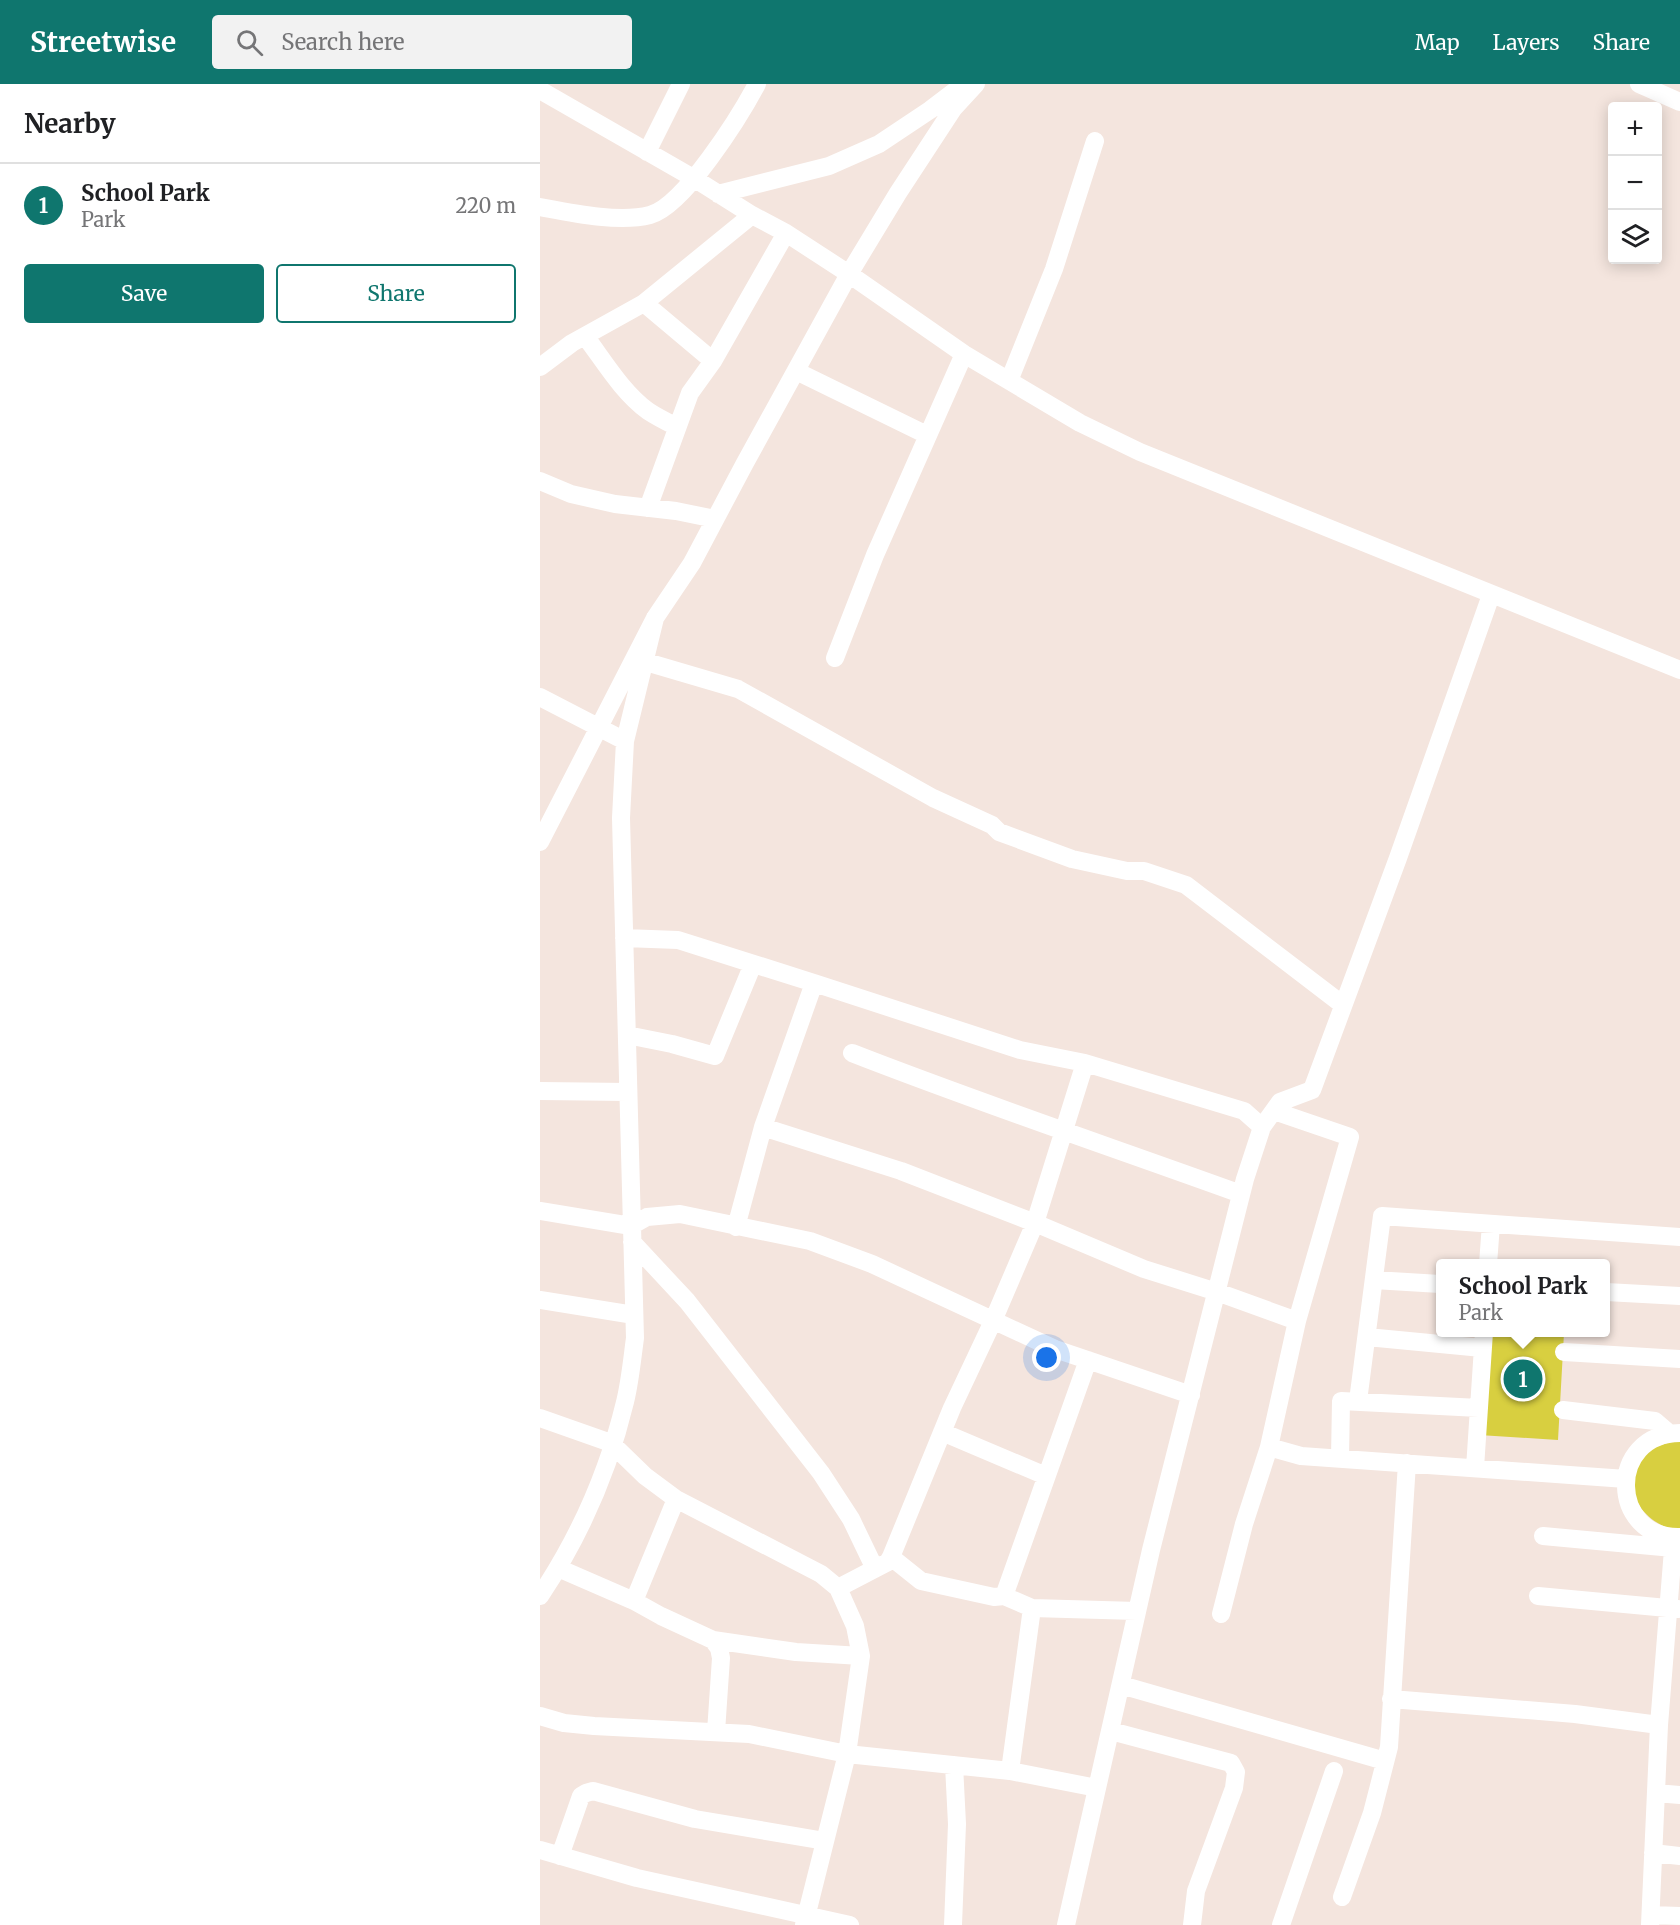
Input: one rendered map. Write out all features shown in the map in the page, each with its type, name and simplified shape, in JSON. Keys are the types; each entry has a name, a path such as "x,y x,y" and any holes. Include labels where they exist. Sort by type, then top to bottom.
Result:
{"street":[{"path":"647,152 681,84"},
{"path":"540,207 627,218 652,215 672,204 695,178 757,84"},
{"path":"718,194 828,166 879,144 930,111 964,84"},
{"path":"540,1596 558,1568 597,1492 613,1444 627,1390 635,1338 621,818 625,741 640,660 655,618 692,563 849,274 953,109 976,84"},
{"path":"1639,84 1671,94"},
{"path":"540,90 695,178 786,233 964,354 1080,423 1140,452 1680,670"},
{"path":"1009,381 1054,269 1095,141"},
{"path":"540,367 585,336 644,303 753,215"},
{"path":"648,508 690,393 713,362 786,233"},
{"path":"644,303 713,362"},
{"path":"585,336 624,388 637,401 648,411 677,427"},
{"path":"835,658 875,555 964,354"},
{"path":"796,371 927,435"},
{"path":"540,481 571,494 615,504 676,511 715,519"},
{"path":"1066,1925 1150,1550 1241,1194 1262,1127 1280,1102 1312,1090 1398,858 1491,595"},
{"path":"640,660 738,689 933,798 992,825 999,832 1072,858 1127,871 1144,871 1186,885 1343,1005"},
{"path":"540,842 599,727 640,660"},
{"path":"540,697 625,741"},
{"path":"624,938 678,940 1020,1050 1085,1063 1244,1112 1262,1127"},
{"path":"627,1035 715,1056 753,964"},
{"path":"736,1227 763,1127 814,983"},
{"path":"852,1053 949,1091 1241,1194"},
{"path":"838,1588 888,1562 891,1557 942,1432 1035,1223 1085,1063"},
{"path":"540,1091 628,1092"},
{"path":"1221,1614 1244,1524 1269,1447 1297,1321 1350,1137 1274,1111"},
{"path":"763,1127 901,1171 1035,1223 1144,1269 1297,1321"},
{"path":"540,1211 632,1234 821,1473 850,1519 875,1569"},
{"path":"632,1234 647,1217 680,1214 810,1241 872,1264 1055,1349 1191,1395"},
{"path":"1358,1401 1382,1216 1680,1237"},
{"path":"1488,1259 1491,1224"},
{"path":"1374,1280 1436,1284"},
{"path":"1610,1292 1680,1296"},
{"path":"540,1300 634,1315"},
{"path":"1366,1337 1483,1340 1475,1468"},
{"path":"1564,1352 1680,1359"},
{"path":"1004,1596 1088,1360"},
{"path":"1340,1458 1341,1401 1479,1408"},
{"path":"1563,1410 1655,1421 1675,1433"},
{"path":"540,1418 613,1444 645,1476 676,1499 821,1574 838,1588 855,1626 861,1656 847,1754 806,1920"},
{"path":"942,1432 1046,1476"},
{"path":"1675,1433 1652,1439 1638,1451 1628,1466 1626,1479 1627,1499 1638,1520 1657,1533 1676,1541"},
{"path":"1269,1447 1301,1456 1626,1479"},
{"path":"1342,1897 1372,1814 1389,1747 1407,1463"},
{"path":"634,1601 676,1499"},
{"path":"1543,1536 1676,1541"},
{"path":"1676,1541 1673,1637 1659,1725 1651,1920 1680,1916"},
{"path":"891,1557 921,1581 994,1597 1004,1596 1032,1608 1137,1611"},
{"path":"558,1568 634,1601 713,1640 796,1652 861,1656"},
{"path":"1538,1596 1674,1609"},
{"path":"1010,1771 1032,1608"},
{"path":"713,1640 719,1648 721,1658 716,1732"},
{"path":"1120,1685 1385,1761"},
{"path":"1392,1699 1575,1714 1659,1725"},
{"path":"540,1716 564,1723 594,1726 749,1734 847,1754 1010,1771 1097,1788"},
{"path":"1111,1731 1231,1763 1236,1772 1234,1788 1196,1891 1192,1925"},
{"path":"953,1925 957,1824 954,1765"},
{"path":"1281,1925 1334,1771"},
{"path":"560,1856 581,1796 593,1791 695,1819 825,1841"},
{"path":"1656,1793 1680,1795"},
{"path":"540,1851 806,1920 849,1925"},
{"path":"1653,1853 1680,1856"}],"shaded area":[{"path":"1488,1337 1564,1337 1558,1440 1479,1435"},
{"path":"1680,1439 1680,1531 1660,1524 1644,1511 1634,1493 1633,1483 1636,1469 1645,1450"}],"place":[{"name":"School Park","path":"1523,1379"}]}
